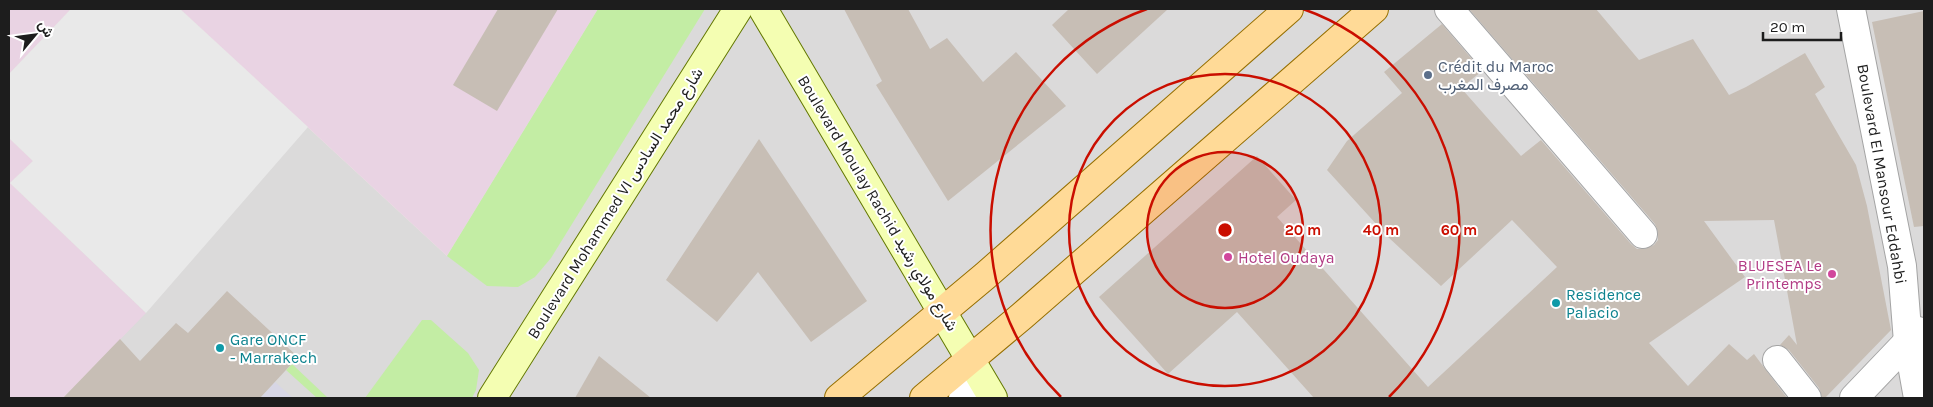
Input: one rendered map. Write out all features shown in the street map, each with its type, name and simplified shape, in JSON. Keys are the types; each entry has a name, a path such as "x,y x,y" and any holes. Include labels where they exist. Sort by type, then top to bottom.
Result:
{"main road":[{"path":"924,398 972,359 1374,9"},
{"path":"839,398 942,313 1283,10"}],"street":[{"name":"Boulevard Mohammed VI شارع محمد السادس","path":"492,398 738,9"},
{"name":"Boulevard Moulay Rachid شارع مولاي رشيد","path":"763,9 942,313 972,359 993,398"},
{"path":"1449,9 1643,234"},
{"name":"Boulevard El Mansour Eddahbi","path":"1851,9 1916,333 1918,398"},
{"path":"1854,398 1916,333"},
{"path":"963,398 972,359"},
{"path":"1777,360 1808,398"}],"shaded area":[{"path":"9,9 71,9 9,74"},
{"path":"71,9 180,9 447,256 598,9 1924,9 1924,398 63,398 145,313 10,183 33,161 9,138 9,74"},
{"path":"71,9 180,9 308,127 146,313 10,183 33,161 9,138 9,74"},
{"path":"180,9 598,9 447,256"},
{"path":"9,138 33,161 10,183 146,313 63,398 9,398"},
{"path":"275,382 293,398 260,398"}],"green space":[{"path":"598,9 705,9 551,258 535,277 518,287 487,286 447,256"},
{"path":"422,320 431,320 468,353 479,370 476,390 472,398 365,398"},
{"path":"292,364 328,398 317,398 286,370"}],"building":[{"path":"498,9 558,9 497,111 453,85"},
{"path":"844,9 908,9 930,49 947,38 983,82 1016,52 1066,106 948,201 876,85 882,81"},
{"path":"1069,9 1168,9 1097,74 1052,25"},
{"path":"1469,9 1596,9 1639,60 1693,39 1729,95 1805,53 1825,87 1815,94 1856,165 1867,206 1891,330 1825,398 1822,398 1819,388 1789,350 1780,345 1789,335 1797,345 1774,220 1704,221 1745,277 1649,343 1688,386 1729,344 1747,360 1754,354 1787,398 1314,398 1237,312 1168,374 1099,297 1257,156 1296,200 1277,217 1428,387 1557,267 1512,220 1441,286 1388,237 1327,170 1347,141 1402,93 1384,72 1442,24 1482,71 1461,88 1521,156 1541,140 1631,244 1637,249 1645,249 1654,245 1658,240 1655,224"},
{"path":"1924,11 1924,226 1914,227 1872,22"},
{"path":"759,139 867,301 811,342 758,272 717,322 666,280"},
{"name":"Gare ONCF - Marrakech","path":"227,291 298,357 260,398 63,398 120,339 140,361 176,323 188,333"},
{"path":"599,356 651,398 575,398"}],"place":[{"name":"Crédit du Maroc مصرف المغرب","path":"1428,75"},
{"name":"Hotel Oudaya","path":"1228,257"},
{"name":"BLUESEA Le Printemps","path":"1832,274"},
{"name":"Residence Palacio","path":"1556,303"},
{"name":"Gare ONCF - Marrakech","path":"220,348"}]}
